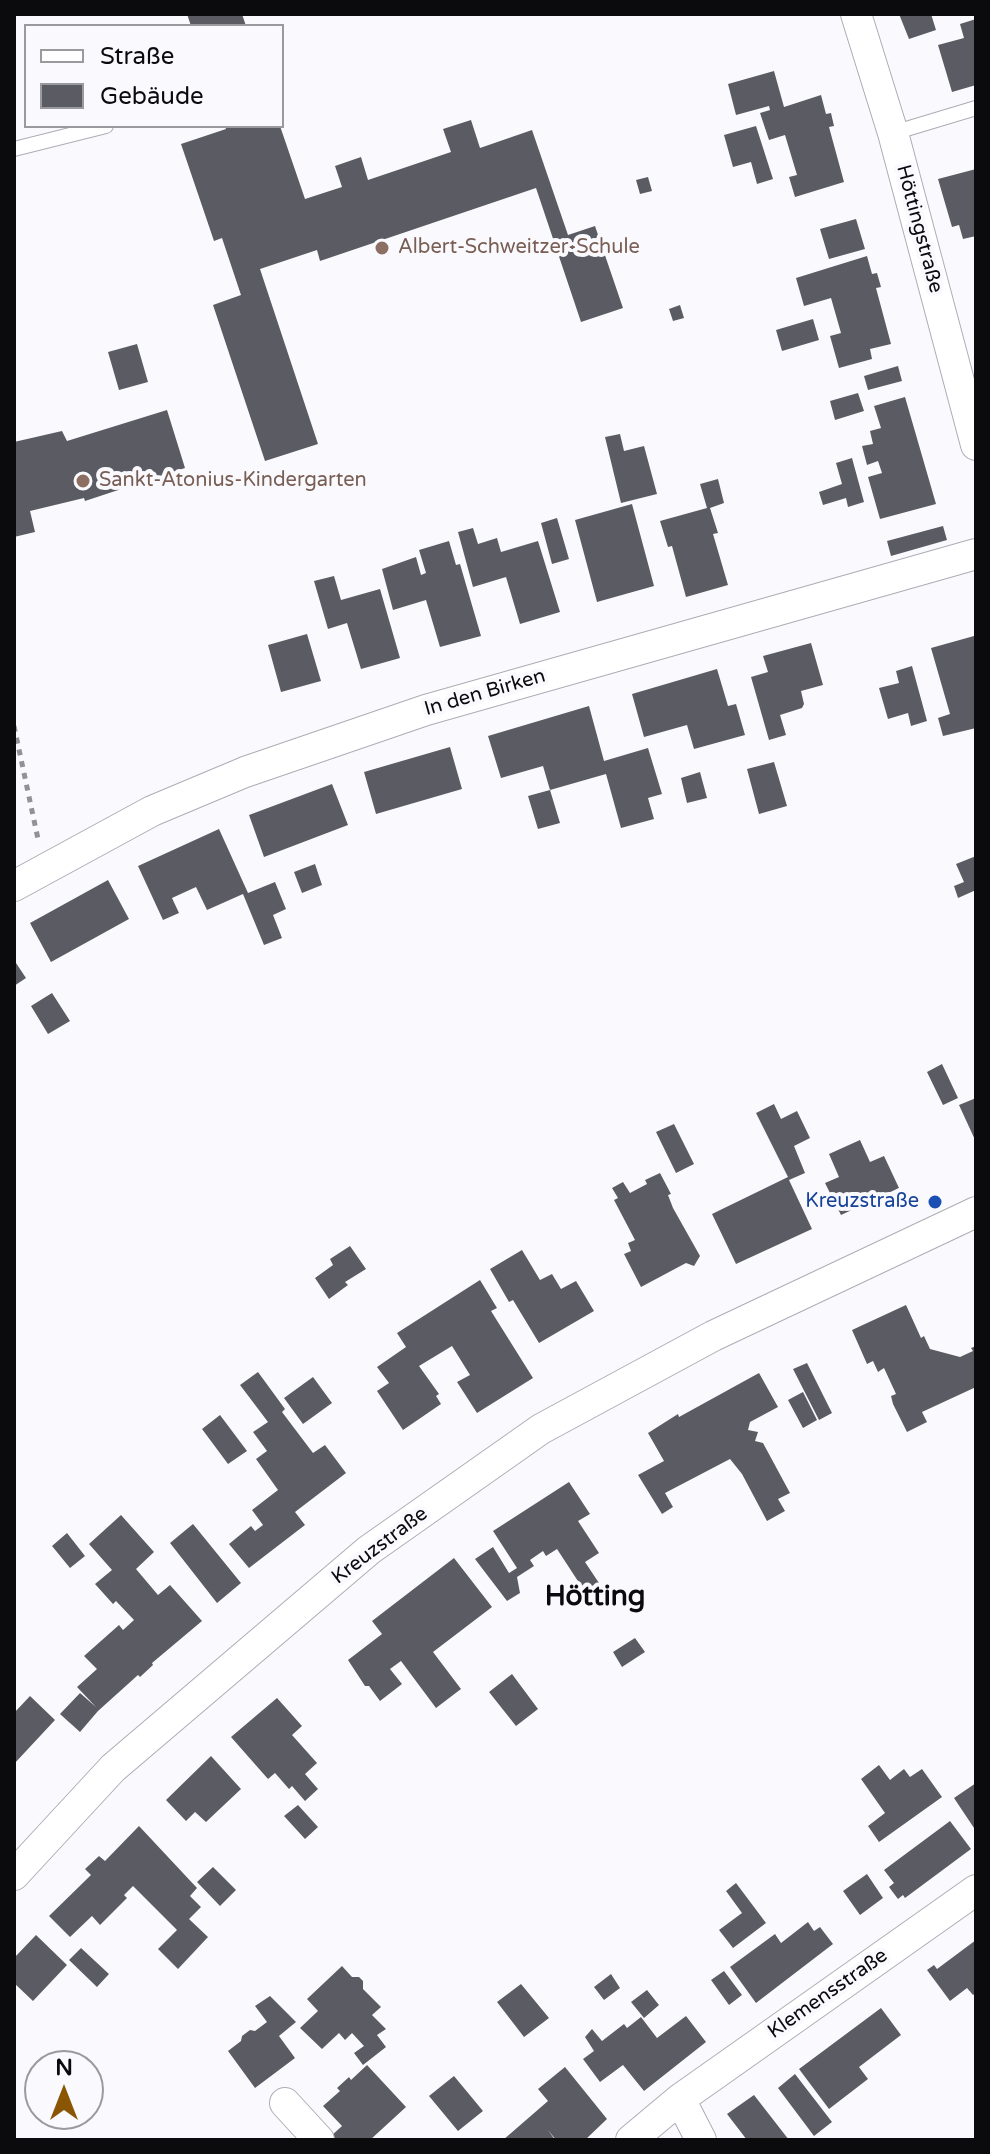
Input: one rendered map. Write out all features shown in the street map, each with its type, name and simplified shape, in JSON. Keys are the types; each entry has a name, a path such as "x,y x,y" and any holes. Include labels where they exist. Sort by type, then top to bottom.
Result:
{"street":[{"name":"Höttingstraße","path":"856,14 893,133 976,445"},
{"name":"In den Birken","path":"14,886 152,811 245,772 426,710 976,554"},
{"name":"Kreuzstraße","path":"14,1875 113,1768 369,1550 541,1429 713,1336 976,1212"},
{"name":"Klemensstraße","path":"631,2140 680,2099 976,1890"},
{"path":"680,2099 701,2140"},
{"path":"285,2103 319,2140"}],"lane":[{"path":"893,133 976,108"},
{"path":"14,149 98,128"}],"path":[{"path":"14,726 46,867"}],"building":[{"path":"187,14 242,14 245,24 190,24"},
{"path":"899,14 931,14 936,30 909,39"},
{"path":"976,19 976,85 952,92 938,45 964,38 960,24"},
{"path":"774,71 784,107 821,95 826,114 831,113 834,126 829,127 844,182 795,197 789,177 797,175 785,135 769,140 760,113 770,110 769,106 736,115 728,84"},
{"path":"471,120 480,148 532,130 568,235 595,226 623,308 581,322 536,188 320,261 317,250 260,269 318,444 265,461 213,305 241,295 222,238 214,241 181,144 226,128 281,128 305,199 342,187 335,166 361,157 368,180 451,152 443,129"},
{"path":"756,126 773,179 757,184 751,162 733,167 724,135"},
{"path":"976,169 976,236 963,239 959,225 952,227 938,179"},
{"path":"648,177 652,191 640,194 636,180"},
{"path":"856,219 865,249 829,259 820,229"},
{"path":"867,256 872,274 877,273 881,287 876,288 891,344 870,349 872,359 839,368 830,336 841,333 831,298 804,306 796,278"},
{"path":"680,305 684,318 673,321 669,309"},
{"path":"813,319 819,340 782,351 776,330"},
{"path":"137,344 148,382 119,390 108,352"},
{"path":"898,366 902,381 868,390 864,376"},
{"path":"858,393 864,411 835,420 830,401"},
{"path":"905,397 936,504 880,519 868,477 882,473 878,461 867,465 862,446 873,444 870,431 881,428 874,406"},
{"path":"167,410 185,468 85,501 84,498 30,511 35,532 14,537 14,442 62,431 67,441"},
{"path":"620,434 624,451 644,446 657,494 621,503 605,437"},
{"path":"852,458 864,502 848,507 846,498 823,505 819,492 842,484 836,463"},
{"path":"718,479 724,503 710,508 718,533 713,534 728,585 686,597 672,546 668,547 660,521 707,508 700,484"},
{"path":"632,504 654,586 597,602 575,520"},
{"path":"557,518 569,559 552,564 541,523"},
{"path":"943,526 947,540 891,556 887,541"},
{"path":"473,528 478,544 497,538 501,552 538,541 560,612 520,624 506,577 473,587 458,532"},
{"path":"449,541 456,565 460,564 481,636 440,647 426,600 393,610 382,569 416,557 421,575 426,573 419,550"},
{"path":"334,576 341,600 380,589 400,658 361,669 347,623 328,629 314,581"},
{"path":"307,634 321,681 281,692 268,645"},
{"path":"974,636 976,728 943,736 938,718 950,714 931,648"},
{"path":"811,643 823,685 801,691 802,708 780,715 786,735 769,740 751,677 768,672 763,656"},
{"path":"912,666 927,721 911,726 908,713 888,719 879,688 899,683 896,671"},
{"path":"717,669 728,706 736,704 745,735 694,749 687,725 644,737 632,694"},
{"path":"589,706 604,761 648,748 662,794 648,798 654,819 621,828 606,774 550,790 543,766 501,778 488,736"},
{"path":"450,747 462,789 376,814 364,772"},
{"path":"774,762 787,806 759,814 747,769"},
{"path":"700,772 707,798 687,803 681,778"},
{"path":"332,784 348,825 264,857 249,815"},
{"path":"550,790 560,823 538,829 528,796"},
{"path":"219,829 248,893 275,882 286,909 273,915 282,938 264,945 243,894 207,910 196,887 172,898 179,913 163,920 138,866"},
{"path":"976,856 976,890 958,898 954,886 964,882 956,864"},
{"path":"315,864 322,885 302,893 294,872"},
{"path":"108,880 129,919 51,962 30,923"},
{"path":"14,960 26,978 14,986"},
{"path":"52,993 70,1021 48,1034 31,1006"},
{"path":"942,1064 958,1098 943,1105 927,1072"},
{"path":"976,1098 976,1142 959,1105"},
{"path":"774,1104 781,1119 797,1111 810,1138 794,1146 805,1173 789,1180 812,1229 736,1264 712,1214 788,1177 756,1113"},
{"path":"674,1124 694,1164 676,1173 656,1132"},
{"path":"860,1140 870,1162 884,1156 899,1188 841,1215 825,1183 839,1177 829,1154"},
{"path":"660,1173 671,1194 668,1195 673,1208 700,1256 694,1266 686,1263 641,1287 624,1254 631,1251 628,1243 635,1240 614,1200 618,1198 612,1188 623,1182 630,1193 647,1184 645,1180"},
{"path":"350,1246 366,1269 345,1282 348,1285 329,1299 315,1278 333,1265 330,1259"},
{"path":"522,1250 540,1280 552,1274 561,1289 576,1281 594,1311 539,1343 490,1269"},
{"path":"480,1280 497,1308 491,1311 533,1378 477,1413 457,1382 470,1375 452,1346 419,1366 439,1394 436,1396 441,1404 403,1430 377,1391 389,1383 377,1367 406,1347 397,1333"},
{"path":"906,1305 921,1338 924,1336 930,1349 960,1357 973,1351 971,1348 976,1346 976,1387 922,1412 927,1422 907,1432 893,1404 891,1396 896,1394 884,1368 878,1372 873,1361 867,1364 852,1330"},
{"path":"807,1363 832,1413 819,1420 793,1369"},
{"path":"258,1372 285,1409 282,1412 313,1453 325,1445 346,1473 295,1512 305,1525 249,1568 229,1544 251,1526 255,1531 263,1525 252,1510 278,1490 256,1459 267,1451 253,1432 268,1422 240,1385"},
{"path":"759,1373 778,1407 750,1422 748,1430 758,1432 755,1441 763,1443 790,1493 778,1499 785,1511 767,1521 742,1474 730,1459 665,1493 673,1507 662,1514 638,1475 664,1461 648,1433 678,1414 679,1417"},
{"path":"313,1377 332,1403 303,1424 284,1398"},
{"path":"803,1392 817,1420 803,1428 788,1400"},
{"path":"220,1415 247,1451 228,1464 202,1429"},
{"path":"569,1482 590,1514 578,1521 599,1553 585,1562 603,1589 589,1598 557,1549 546,1556 543,1551 530,1560 534,1566 517,1577 520,1593 507,1601 475,1559 493,1547 509,1573 517,1568 493,1531"},
{"path":"121,1515 154,1552 136,1569 158,1595 170,1585 202,1621 98,1711 80,1732 60,1714 80,1693 96,1707 77,1687 97,1669 84,1656 119,1625 123,1630 134,1620 116,1601 113,1604 95,1584 112,1570 89,1544"},
{"path":"193,1524 241,1583 217,1603 170,1543"},
{"path":"67,1533 85,1556 70,1568 52,1546"},
{"path":"454,1558 492,1607 433,1652 461,1689 436,1708 401,1661 390,1669 402,1684 380,1701 369,1686 365,1686 348,1660 382,1634 372,1621"},
{"path":"635,1638 645,1652 622,1667 613,1652"},
{"path":"512,1674 538,1709 516,1726 489,1692"},
{"path":"30,1696 55,1720 14,1764 14,1713"},
{"path":"277,1698 302,1726 292,1735 317,1763 305,1774 318,1789 305,1801 275,1773 268,1779 231,1737"},
{"path":"211,1756 241,1789 206,1822 195,1812 186,1821 166,1800"},
{"path":"879,1765 890,1780 904,1769 910,1777 922,1769 942,1797 879,1842 868,1826 885,1813 861,1779"},
{"path":"976,1783 976,1831 954,1798"},
{"path":"298,1805 318,1827 305,1839 284,1816"},
{"path":"950,1821 971,1849 905,1898 903,1895 898,1899 889,1887 894,1883 884,1870"},
{"path":"139,1826 197,1888 190,1896 201,1907 189,1919 208,1937 178,1969 158,1949 177,1930 133,1886 124,1895 127,1898 100,1925 92,1916 70,1937 49,1916 91,1875 85,1869 99,1856 105,1861"},
{"path":"213,1867 236,1890 220,1906 197,1882"},
{"path":"867,1874 883,1898 860,1915 843,1891"},
{"path":"736,1883 766,1923 733,1948 719,1930 742,1913 726,1891"},
{"path":"808,1922 814,1931 820,1927 833,1944 756,2003 730,1967 775,1934 781,1943"},
{"path":"36,1935 67,1965 33,2001 14,1983 14,1958"},
{"path":"976,1940 976,1993 973,1995 967,1988 950,2001 927,1970 934,1965 937,1969"},
{"path":"81,1948 109,1974 97,1987 69,1960"},
{"path":"342,1966 352,1977 363,1981 363,1989 381,2007 372,2015 386,2029 377,2035 386,2047 363,2065 354,2053 364,2046 352,2033 345,2040 339,2033 322,2049 300,2028 318,2011 307,1999"},
{"path":"724,1971 742,1995 729,2005 711,1980"},
{"path":"611,1974 620,1988 604,2000 594,1987"},
{"path":"521,1984 549,2018 524,2037 497,2002"},
{"path":"647,1990 659,2005 644,2018 631,2002"},
{"path":"270,1996 296,2022 279,2036 295,2058 255,2088 228,2051 250,2030 255,2031 267,2022 255,2006"},
{"path":"881,2008 901,2035 859,2067 868,2079 829,2109 799,2069"},
{"path":"686,2016 706,2042 644,2091 623,2065 600,2082 583,2059 594,2051 585,2037 592,2029 602,2041 624,2024 627,2028 641,2017 657,2038"},
{"path":"367,2065 406,2107 370,2140 334,2140 331,2136 342,2126 323,2106 340,2091 337,2088"},
{"path":"565,2067 607,2119 585,2140 556,2140 548,2130 555,2140 503,2140 548,2101 538,2089"},
{"path":"795,2074 832,2122 814,2136 778,2088"},
{"path":"454,2076 483,2111 458,2131 429,2096"},
{"path":"754,2095 789,2140 747,2140 727,2114"}],"place":[{"name":"Albert-Schweitzer-Schule","path":"382,248"},
{"name":"Sankt-Atonius-Kindergarten","path":"83,481"},
{"name":"Kreuzstraße","path":"935,1202"}],"district":[{"name":"Hötting","path":"595,1598"}]}
